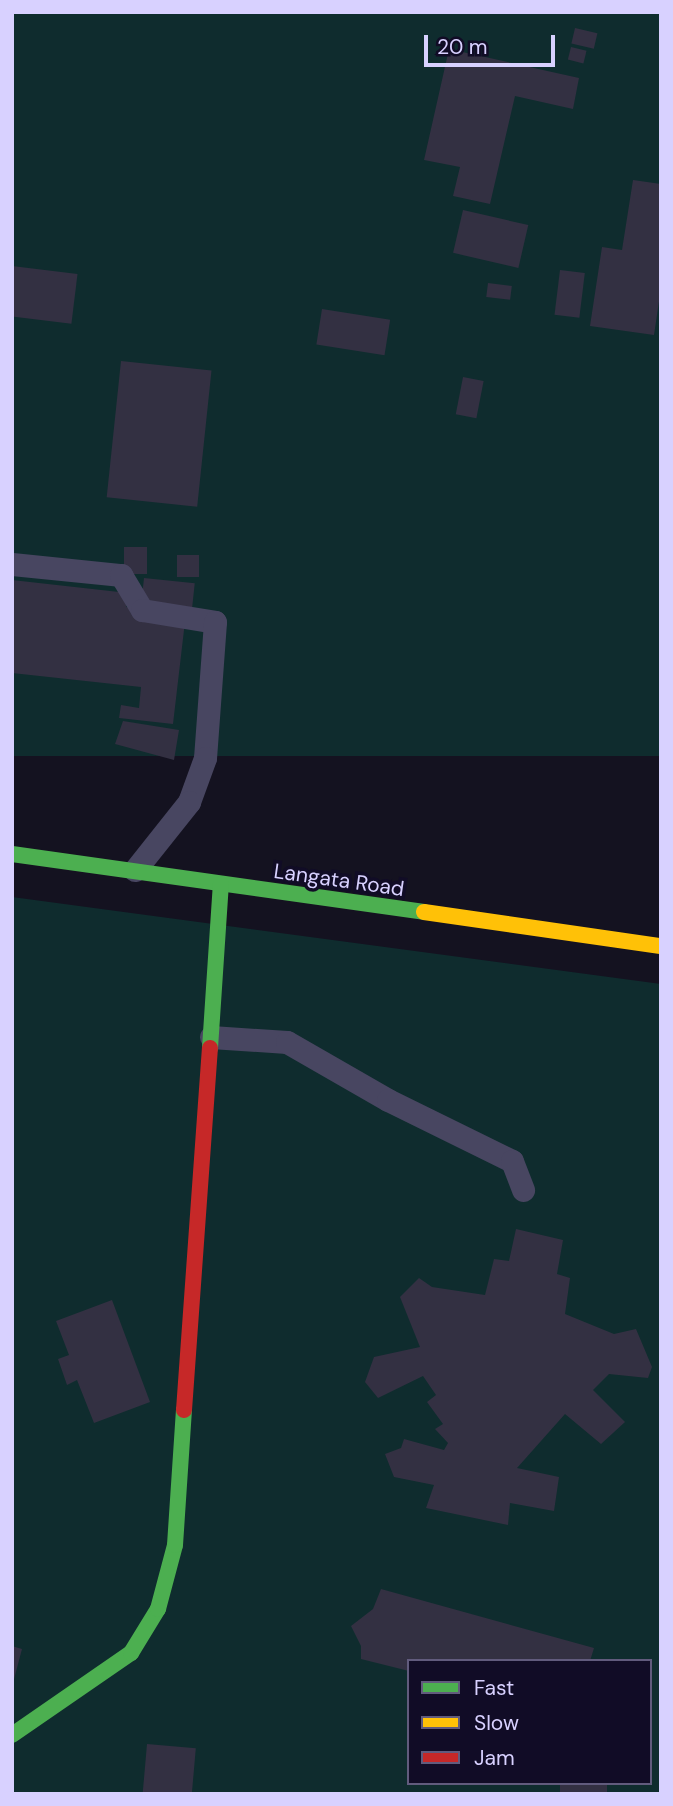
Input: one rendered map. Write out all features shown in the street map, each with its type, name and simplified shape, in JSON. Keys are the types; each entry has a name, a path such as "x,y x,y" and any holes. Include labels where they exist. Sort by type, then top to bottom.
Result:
{"street":[{"name":"Langata Road","path":"12,854 661,946"},
{"path":"12,1735 131,1653 158,1609 175,1545 221,884"}],"lane":[{"path":"12,564 121,575 142,610 215,622 205,758 189,803 135,870"},
{"path":"211,1037 287,1042 387,1100 512,1161 523,1189"}],"green space":[{"path":"12,12 661,12 661,756 12,756"},
{"path":"12,897 661,984 661,1794 12,1794"}],"building":[{"path":"575,28 597,33 594,49 571,44"},
{"path":"571,47 587,51 583,63 568,60"},
{"path":"449,49 579,78 573,109 515,96 490,204 453,196 460,167 424,160"},
{"path":"633,180 661,184 661,288 654,335 590,326 602,247 622,250"},
{"path":"463,210 528,225 518,268 453,253"},
{"path":"12,266 78,274 71,324 12,316"},
{"path":"560,270 585,273 579,318 555,315"},
{"path":"488,283 512,286 510,300 486,297"},
{"path":"322,309 390,320 385,355 316,345"},
{"path":"121,361 212,371 197,507 107,497"},
{"path":"463,377 484,381 476,418 456,414"},
{"path":"124,547 147,547 147,574 124,574"},
{"path":"177,555 199,555 199,577 177,577"},
{"path":"144,578 195,583 192,610 141,605"},
{"path":"12,580 128,593 126,607 186,613 173,724 119,718 121,705 139,708 141,687 12,673"},
{"path":"123,721 179,730 174,760 115,744"},
{"path":"516,1229 563,1240 557,1274 570,1278 565,1314 614,1334 636,1329 652,1367 648,1378 609,1374 593,1390 625,1422 601,1444 565,1414 517,1468 559,1477 554,1511 510,1503 508,1525 426,1508 434,1485 394,1477 385,1454 401,1448 404,1439 444,1450 448,1443 435,1429 443,1424 427,1402 436,1395 423,1376 378,1398 365,1382 374,1357 420,1347 400,1297 419,1278 432,1287 485,1295 494,1259 509,1261"},
{"path":"112,1300 150,1402 94,1423 77,1380 67,1385 58,1359 69,1355 56,1321"},
{"path":"381,1589 594,1648 591,1659 407,1659 407,1670 361,1659 361,1646 351,1626 373,1609"},
{"path":"12,1646 22,1649 13,1683 12,1682"},
{"path":"147,1744 196,1748 192,1794 143,1794"},
{"path":"560,1785 607,1785 607,1794 560,1794"}],"traffic: fast":[{"path":"12,854 424,912"},
{"path":"210,1048 221,884"},
{"path":"12,1735 131,1653 158,1609 175,1545 184,1410"}],"traffic: slow":[{"path":"424,912 661,946"}],"traffic: jam":[{"path":"184,1410 210,1048"}]}
